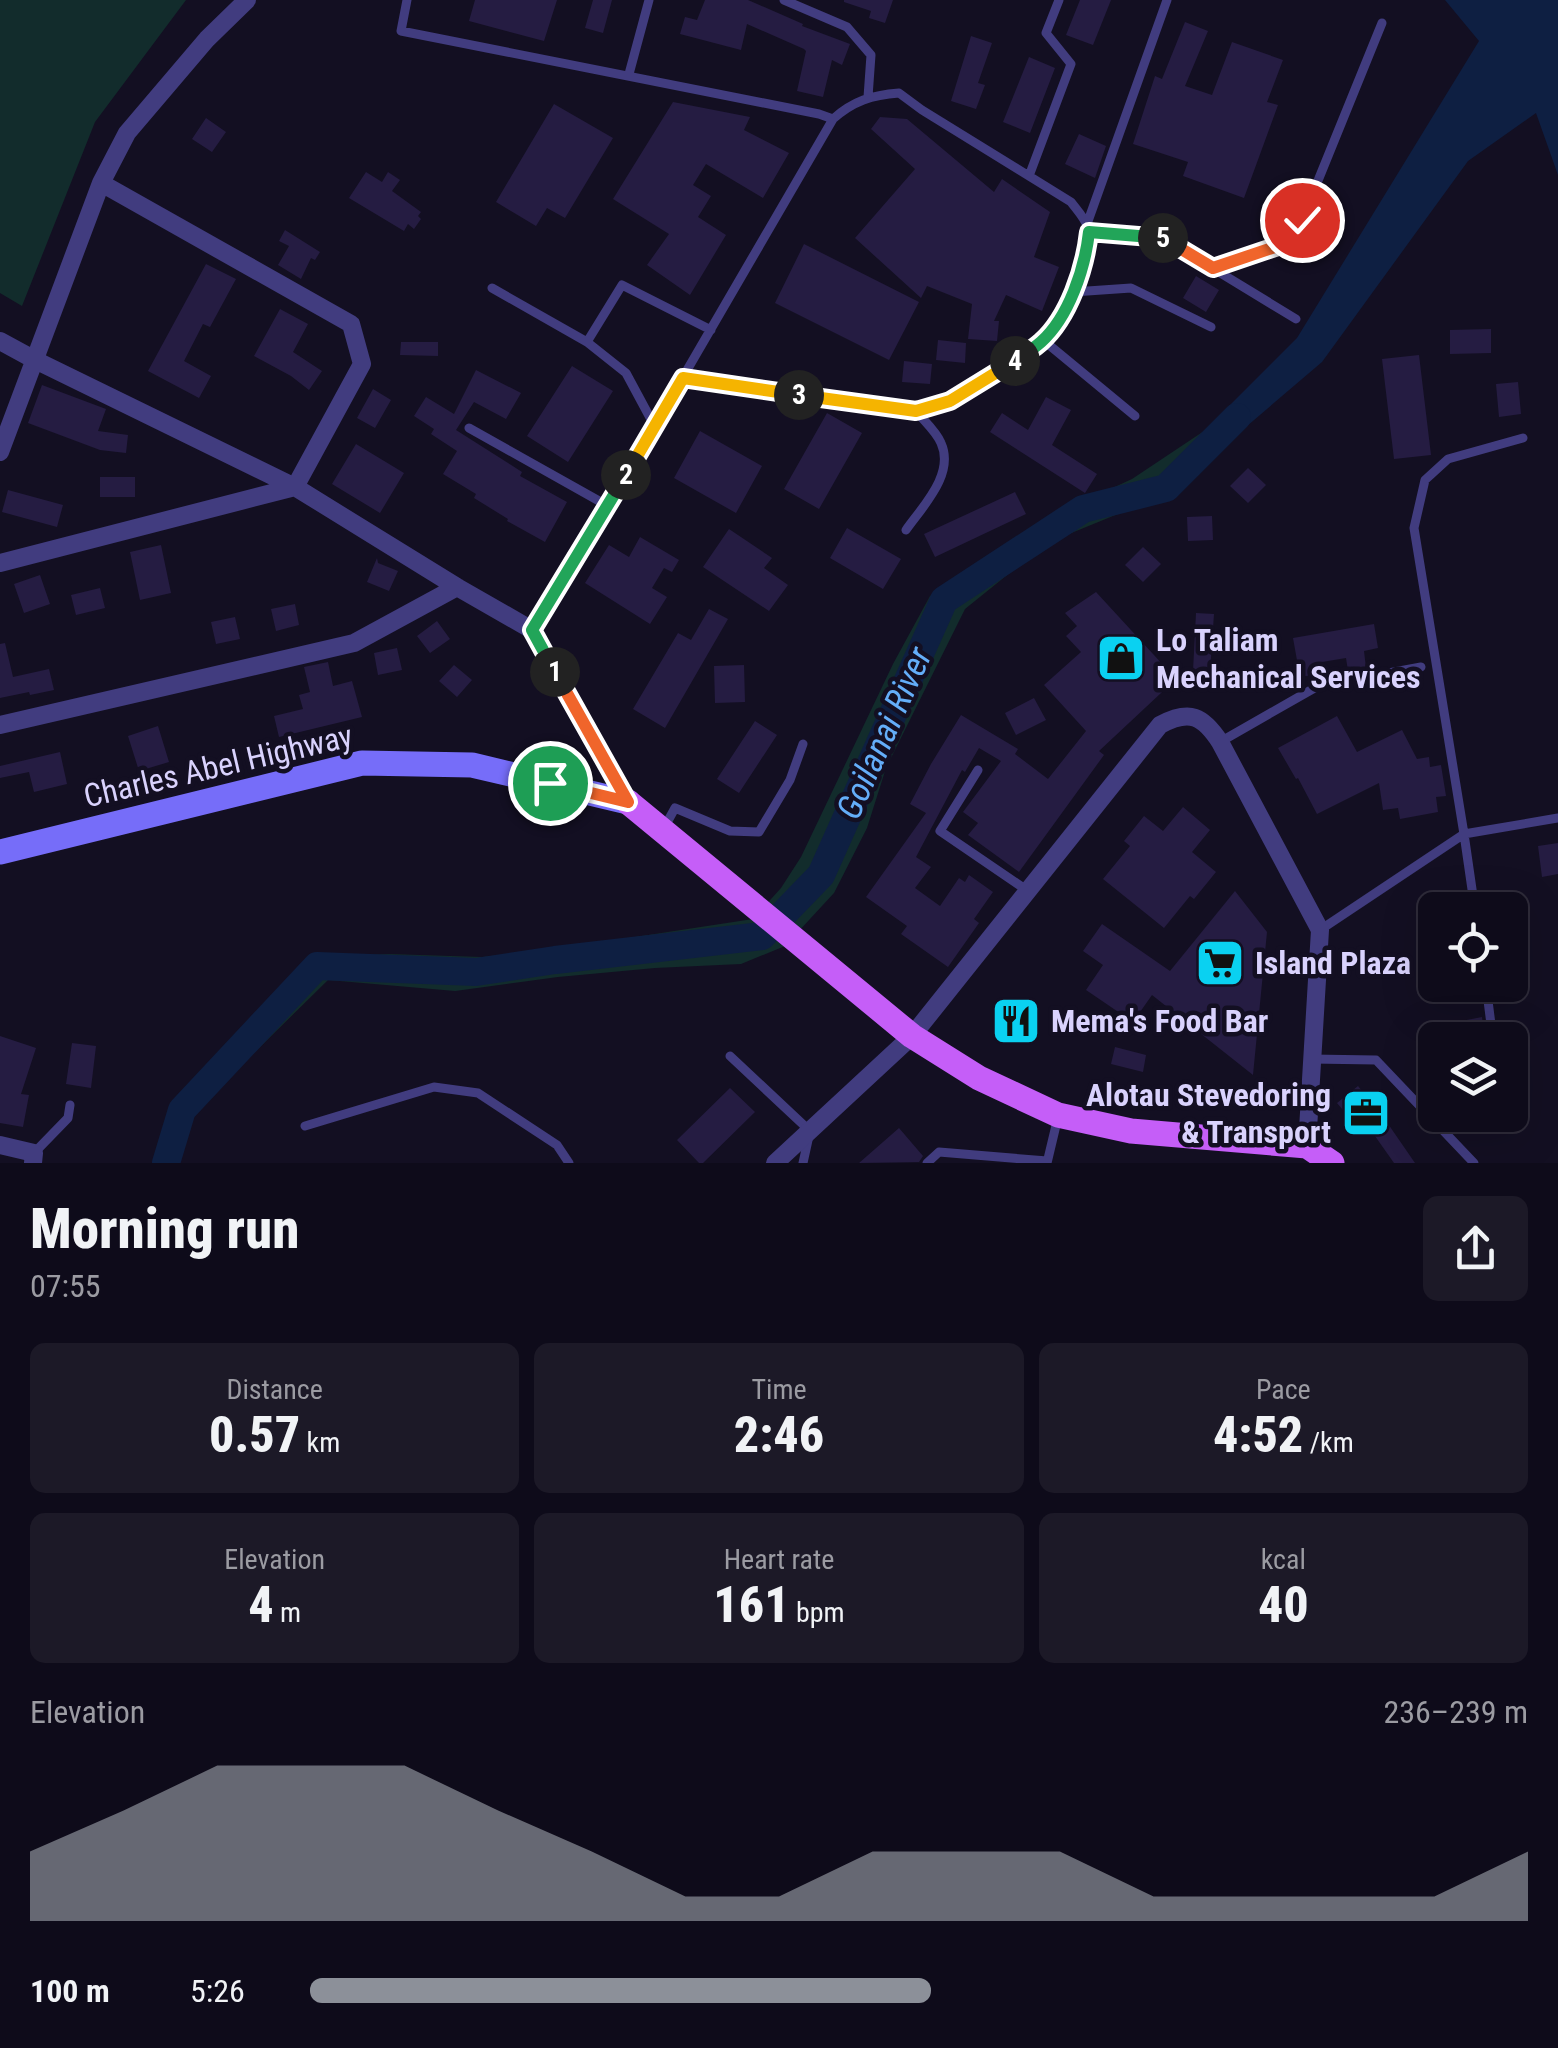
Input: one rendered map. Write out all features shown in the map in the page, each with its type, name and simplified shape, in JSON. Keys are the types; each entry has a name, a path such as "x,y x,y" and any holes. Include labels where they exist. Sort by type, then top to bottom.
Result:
{"main road":[{"name":"Charles Abel Highway","path":"0,852 362,763 472,764 628,802 912,1036"},
{"path":"912,1036 979,1078 1058,1115 1131,1130 1308,1146 1332,1163"}],"street":[{"path":"0,452 102,183 127,134 207,40 247,0"},
{"path":"0,562 296,487 362,364 351,324 102,183"},
{"path":"0,341 296,487 532,630"},
{"path":"0,725 354,643 456,587"},
{"path":"776,1163 912,1036 1160,725 1172,719 1197,718 1209,725 1220,742 1320,930 1308,1146"},
{"path":"0,1145 33,1158"}],"lane":[{"path":"407,0 400,31 629,74 833,119"},
{"path":"629,74 650,0"},
{"path":"784,0 848,27 871,55 868,97"},
{"path":"1029,176 1070,64 1046,33 1059,0"},
{"path":"683,378 916,411 950,401 1000,372 1043,340 1073,292 1087,252 1088,228 1168,0"},
{"path":"1213,268 1278,246 1302,220 1382,23"},
{"path":"628,802 532,630 833,119 848,106 868,97 899,92 1071,202 1088,228 1163,238 1296,318"},
{"path":"587,342 622,285 711,330"},
{"path":"492,288 587,342 626,373 654,425"},
{"path":"1073,292 1131,288 1212,327"},
{"path":"1043,340 1135,416"},
{"path":"906,530 938,484 946,458 940,440 916,411"},
{"path":"469,428 608,506"},
{"path":"1472,892 1414,528 1426,480 1448,459 1523,438"},
{"path":"1220,742 1318,686 1421,666"},
{"path":"662,830 675,808 730,831 759,832 790,780 803,744"},
{"path":"978,770 940,830 1028,891"},
{"path":"1320,930 1464,834 1558,818"},
{"path":"730,1056 810,1130 803,1163"},
{"path":"1311,1059 1376,1060 1474,1163"},
{"path":"305,1126 434,1087 478,1093 557,1144 569,1163"},
{"path":"33,1158 68,1118 70,1105"},
{"path":"927,1163 939,1152 1047,1162 1058,1115"}],"green space":[{"path":"0,0 186,0 95,122 22,306 0,293"},
{"path":"1204,431 1220,449 1174,491 1047,543 965,609 886,768 867,828 834,893 785,946 741,964 558,977 455,991 328,980 192,1114 176,1163 153,1163 171,1111 307,958 389,954 482,957 753,919 781,888 801,857 893,664 930,596 1056,514 1132,479"}],"water":[{"path":"1445,0 1558,0 1558,175 1536,113 1468,161 1322,362 1220,449 1204,431 1297,338 1479,41"}],"building":[{"path":"475,0 557,0 544,41 469,21"},
{"path":"593,0 612,0 603,33 585,28"},
{"path":"705,0 748,0 850,44 842,65 832,60 823,97 797,91 804,49 747,24 741,50 680,34 685,17 697,20"},
{"path":"844,0 893,0 885,23 869,18 871,11"},
{"path":"1080,0 1111,0 1093,45 1066,35"},
{"path":"1185,22 1208,31 1185,86 1212,95 1232,42 1283,60 1267,102 1278,105 1244,198 1183,176 1188,162 1133,144 1155,76 1162,79"},
{"path":"971,36 992,43 978,83 985,85 976,109 951,101"},
{"path":"1029,57 1055,68 1030,133 1003,122"},
{"path":"673,102 750,117 744,130 789,153 763,198 706,164 693,185 711,196 698,217 726,235 690,295 647,265 669,234 613,199"},
{"path":"554,104 613,138 565,218 547,208 536,226 496,202"},
{"path":"880,117 907,119 994,192 1002,179 1050,212 1034,257 1059,267 1042,311 1006,295 994,321 999,321 997,341 968,339 972,304 927,286 921,298 855,238 915,169 871,129"},
{"path":"206,118 226,132 212,152 192,139"},
{"path":"1079,134 1106,146 1095,178 1065,164"},
{"path":"366,172 382,182 388,172 400,180 392,191 421,212 414,229 408,224 404,231 349,198"},
{"path":"285,230 320,252 315,260 311,258 301,279 278,265 289,246 279,241"},
{"path":"804,244 919,302 889,360 775,303"},
{"path":"206,264 236,279 210,327 203,324 184,361 211,376 199,398 148,371"},
{"path":"1196,276 1219,290 1206,312 1183,298"},
{"path":"280,309 308,324 293,352 322,371 309,390 254,356"},
{"path":"1491,329 1491,353 1450,354 1450,330"},
{"path":"938,340 966,343 965,363 936,360"},
{"path":"401,342 438,342 438,356 400,355"},
{"path":"1419,355 1431,455 1394,459 1382,359"},
{"path":"904,361 932,364 930,384 902,382"},
{"path":"572,366 613,391 568,462 527,436"},
{"path":"476,370 521,393 506,419 474,402 456,430 522,472 520,476 567,502 545,542 507,521 474,498 476,494 443,474 457,451 431,434 434,429 414,416 426,397 454,414"},
{"path":"1518,382 1521,414 1499,417 1496,384"},
{"path":"42,385 106,409 98,431 128,435 126,453 100,450 28,423"},
{"path":"373,389 391,400 375,428 357,418"},
{"path":"1046,397 1071,410 1052,445 1097,474 1085,493 990,432 1002,413 1028,430"},
{"path":"827,413 862,433 819,509 784,489"},
{"path":"700,431 762,466 736,513 674,478"},
{"path":"356,444 404,473 380,513 332,484"},
{"path":"1248,468 1266,485 1248,503 1230,486"},
{"path":"100,477 135,477 135,497 100,497"},
{"path":"8,490 63,505 57,527 2,512"},
{"path":"1015,492 1026,514 935,557 924,534"},
{"path":"1212,516 1213,540 1188,541 1187,517"},
{"path":"847,528 901,559 883,589 830,558"},
{"path":"729,529 772,558 764,568 788,585 769,611 703,567"},
{"path":"640,537 679,560 672,572 664,568 652,588 667,597 650,624 585,583 609,545 629,557"},
{"path":"161,545 171,593 140,600 130,552"},
{"path":"1143,547 1161,564 1143,582 1125,565"},
{"path":"377,558 378,563 398,571 389,591 367,582"},
{"path":"40,575 50,604 24,613 14,584"},
{"path":"100,588 105,608 76,615 71,595"},
{"path":"1096,592 1176,679 1099,751 1104,755 1019,872 968,835 978,823 963,812 1001,761 979,748 965,772 962,770 916,857 931,867 915,888 940,906 959,878 965,882 969,875 993,892 974,919 979,923 948,967 901,934 907,926 866,897 926,813 910,804 961,715 1018,749 1015,754 1048,779 1086,731 1044,685 1081,652 1066,636 1077,626 1065,613"},
{"path":"295,604 299,625 276,631 271,609"},
{"path":"709,609 728,619 665,728 633,709 678,633 691,640"},
{"path":"1196,613 1214,614 1210,672 1193,671"},
{"path":"235,617 240,639 216,644 211,622"},
{"path":"437,621 450,639 430,653 417,636"},
{"path":"1374,624 1378,648 1364,651 1366,668 1348,671 1346,658 1322,662 1324,673 1300,677 1293,638"},
{"path":"5,643 13,677 49,669 54,690 0,698 0,644"},
{"path":"397,648 402,670 378,675 374,653"},
{"path":"328,662 333,686 352,681 362,717 279,737 274,716 303,709 299,695 310,692 304,667"},
{"path":"454,665 472,680 457,697 439,681"},
{"path":"744,665 745,702 715,703 714,666"},
{"path":"1034,698 1046,720 1016,735 1005,713"},
{"path":"1337,716 1357,752 1402,730 1417,759 1429,757 1430,767 1441,765 1446,796 1436,797 1438,812 1400,819 1398,808 1383,810 1379,783 1317,814 1278,748"},
{"path":"755,721 777,735 739,793 717,779"},
{"path":"158,726 169,762 139,771 128,736"},
{"path":"60,752 67,784 34,792 29,772 0,778 0,766"},
{"path":"1183,807 1210,830 1192,852 1216,872 1164,928 1103,879 1130,846 1124,841 1144,816 1163,831"},
{"path":"1558,843 1558,874 1542,877 1538,846"},
{"name":"Island Plaza","path":"1235,891 1267,932 1253,1075 1152,995 1133,1022 1086,990 1103,965 1083,951 1102,924 1170,971"},
{"name":"Mema's Food Bar","path":"1009,1002 1036,1021 1022,1041 995,1022"},
{"path":"1482,1017 1483,1022 1456,1022"},
{"path":"0,1036 36,1048 21,1094 29,1095 23,1127 0,1123"},
{"path":"72,1043 96,1046 91,1088 66,1084"},
{"path":"1115,1047 1146,1055 1143,1072 1111,1064"},
{"path":"1358,1086 1415,1163 1394,1163 1370,1129 1364,1135 1337,1103"},
{"path":"730,1088 755,1112 699,1163 677,1140"},
{"path":"899,1128 923,1156 919,1162 859,1163"}],"waterway":[{"name":"Goilanai River","path":"166,1163 182,1110 317,966 476,972 762,936 821,875 944,600 1083,509 1166,488 1237,417"}],"place":[{"name":"Lo Taliam Mechanical Services","path":"1121,658"},
{"name":"Island Plaza","path":"1220,963"},
{"name":"Mema's Food Bar","path":"1016,1021"},
{"name":"Alotau Stevedoring & Transport","path":"1366,1113"}],"route":[{"path":"550,783 628,802 532,630 683,378 916,411 950,401 1000,372 1043,340 1060,318 1080,275 1089,232 1163,238 1213,268 1278,246 1302,220"}]}
